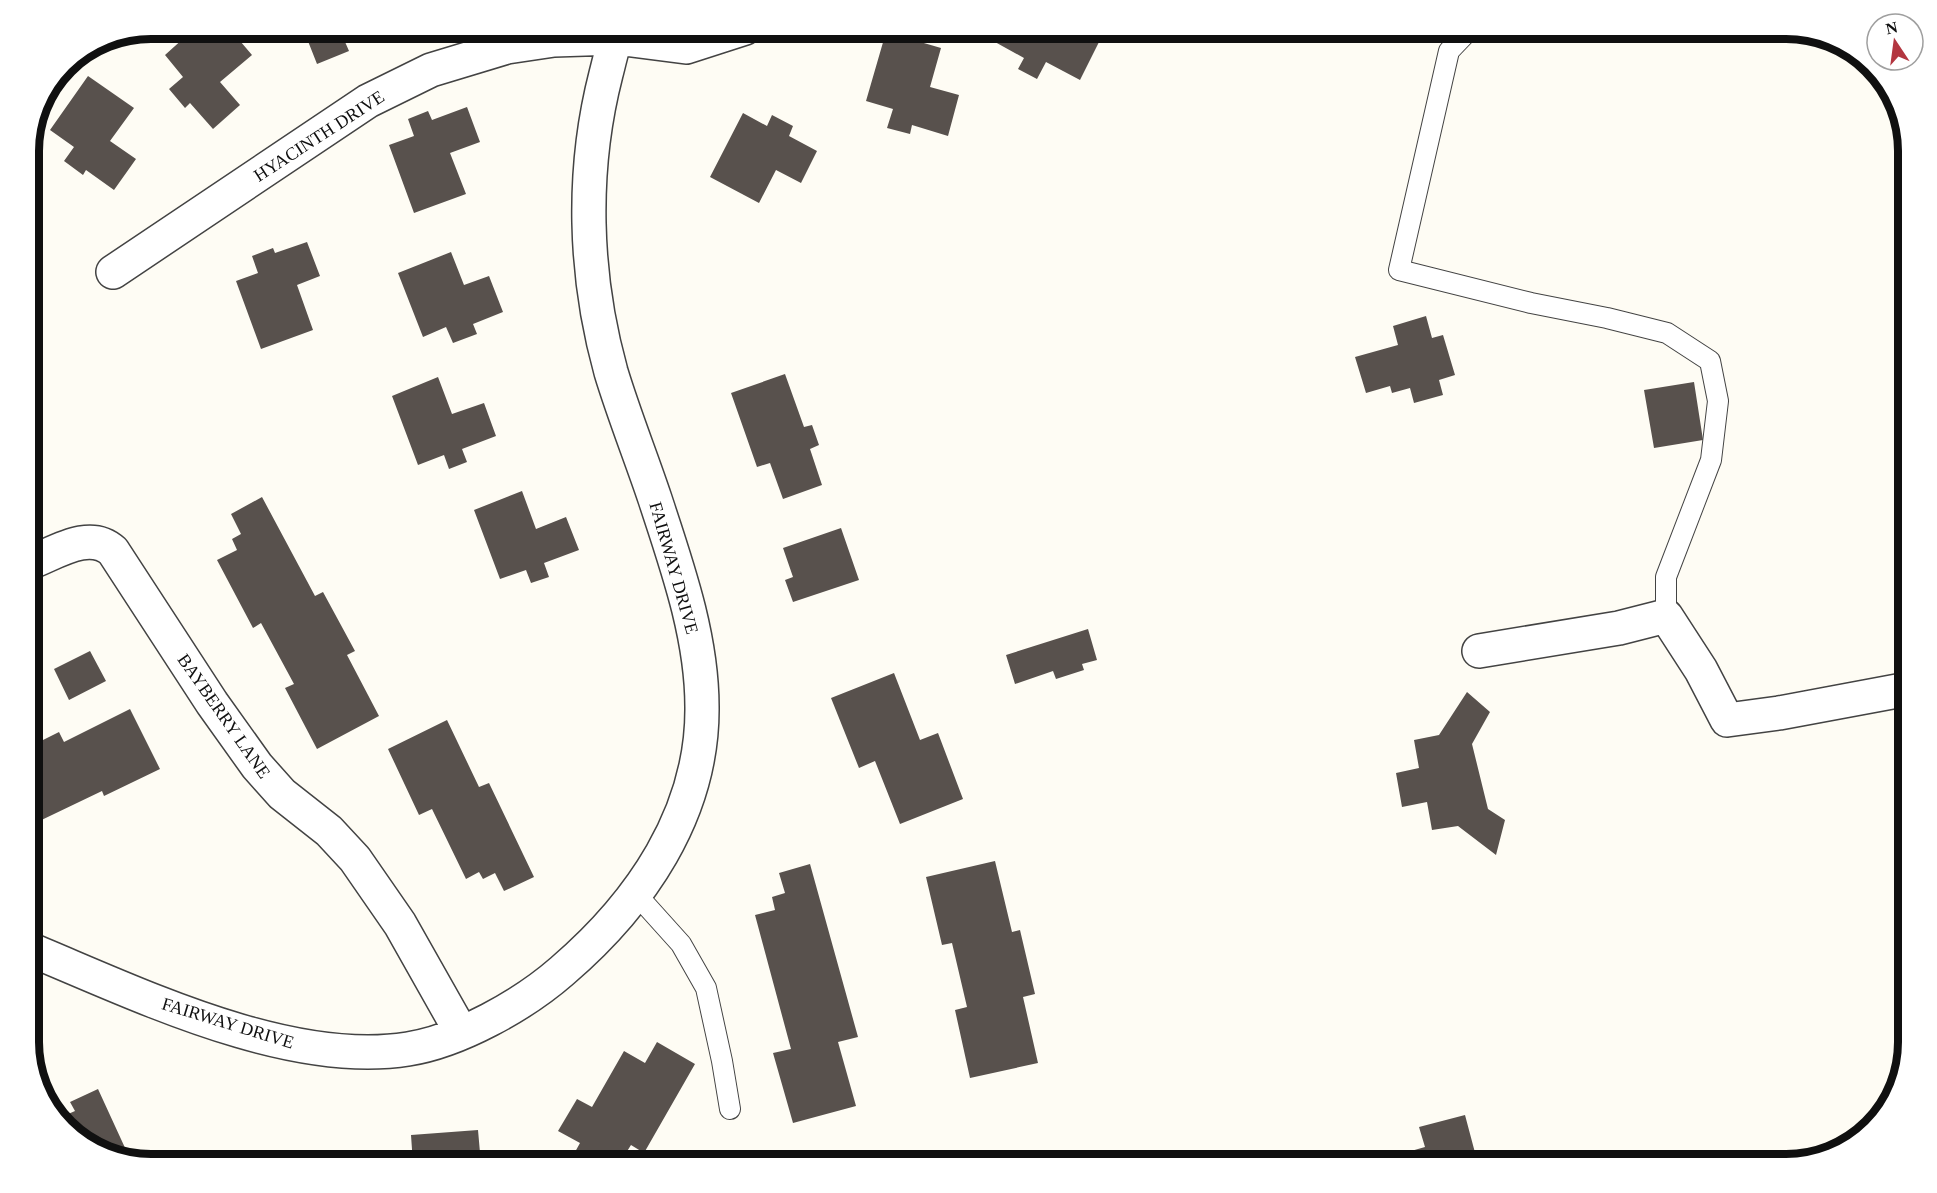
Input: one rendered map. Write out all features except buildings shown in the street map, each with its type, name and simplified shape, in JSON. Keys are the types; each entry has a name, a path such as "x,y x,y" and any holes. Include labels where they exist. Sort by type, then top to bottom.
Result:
{"street":[{"name":"HYACINTH DRIVE","path":"113,272 368,101 431,70 507,47 563,39"},
{"name":"FAIRWAY DRIVE","path":"39,953 194,1015 265,1038 301,1046 373,1052 409,1049 461,1032 521,1001 555,977 587,950 616,920 655,866 671,838 685,805 696,769 702,733 702,703 696,643 685,595 612,373 596,308 589,223 590,181 598,108 615,39"},
{"name":"HYACINTH DRIVE","path":"647,39 686,47 711,39"},
{"name":"BAYBERRY LANE","path":"39,559 84,541 104,543 113,551 256,766 282,794 329,831 355,859 400,924 461,1032"},
{"path":"1479,651 1619,628 1666,616 1701,670 1727,720 1779,713 1898,691"}],"lane":[{"path":"1460,39 1449,51 1399,270 1531,303 1668,333 1710,361 1718,401 1712,460 1666,578 1666,616"},
{"path":"636,894 681,944 706,988 730,1109"}]}
